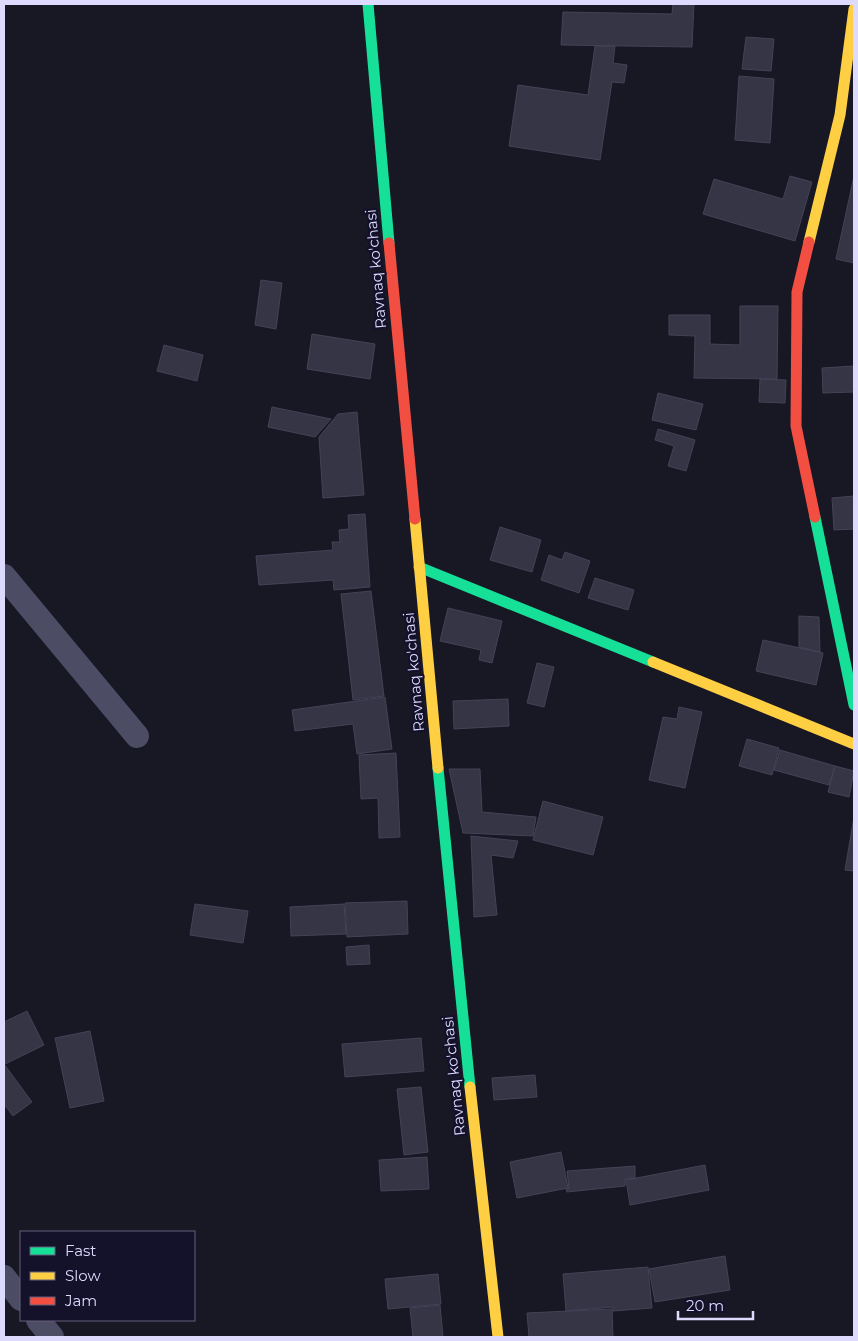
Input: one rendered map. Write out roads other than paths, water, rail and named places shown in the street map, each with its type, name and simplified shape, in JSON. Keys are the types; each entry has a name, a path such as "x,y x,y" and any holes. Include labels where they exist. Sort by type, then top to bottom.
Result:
{"street":[{"name":"Ravnaq ko'chasi","path":"368,4 380,152 460,998 498,1337"},
{"path":"854,8 840,115 797,292 796,416 796,426 854,705"},
{"path":"419,567 854,744"},
{"path":"4,576 137,736"},
{"path":"4,1277 20,1298"},
{"path":"39,1321 52,1337"}]}
